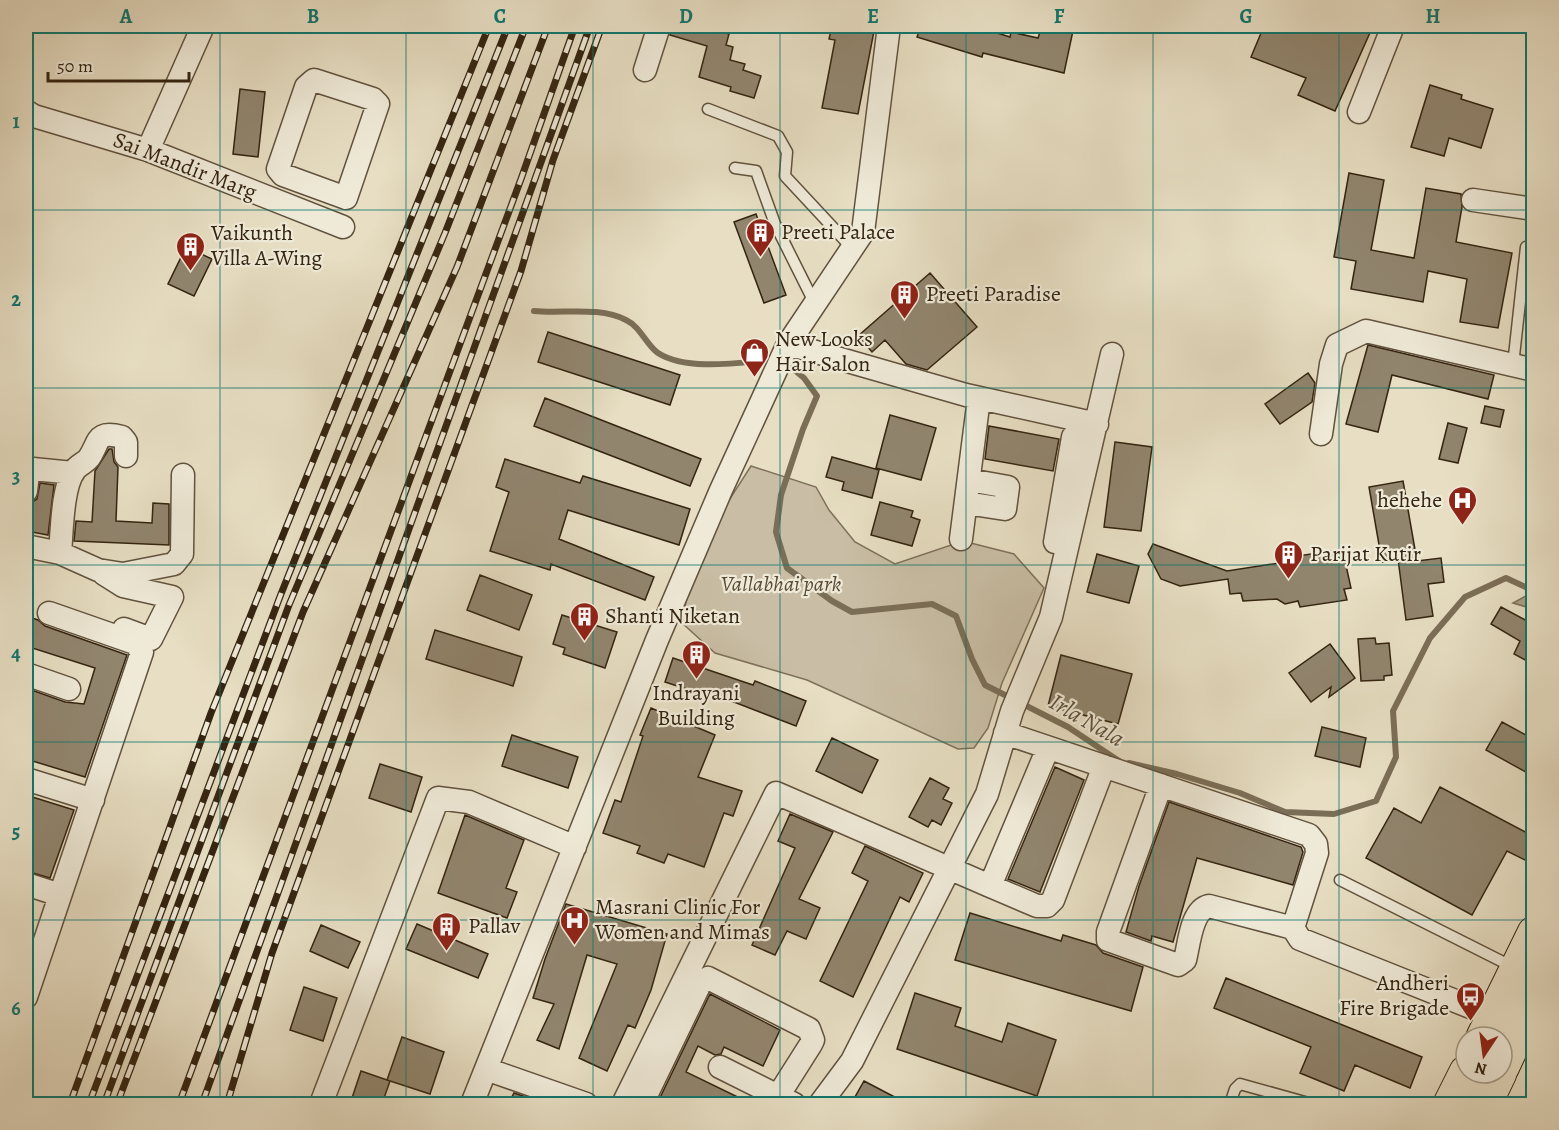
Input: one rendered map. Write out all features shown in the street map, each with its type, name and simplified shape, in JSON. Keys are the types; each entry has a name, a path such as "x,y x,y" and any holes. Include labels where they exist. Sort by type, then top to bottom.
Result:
{"main road":[{"path":"1489,1025 1533,933"},
{"path":"1514,1042 1533,1000"},
{"path":"1450,1104 1460,1085"},
{"path":"1485,1104 1494,1085"}],"street":[{"path":"148,150 203,26"},
{"path":"645,70 659,26"},
{"path":"472,1104 720,490 788,344 863,232 889,26"},
{"path":"1359,112 1393,26"},
{"path":"317,80 375,99 377,107 347,197 312,186 283,175 278,169 308,83 317,80"},
{"name":"Sai Mandir Marg","path":"28,119 148,150 343,227"},
{"path":"304,212 312,186"},
{"path":"1473,200 1533,209"},
{"path":"1321,434 1331,364 1337,345 1366,331 1523,367"},
{"path":"788,344 979,398 1097,424"},
{"path":"820,1104 852,1061 987,794 1008,722 1051,617 1061,541 1077,452 1097,424 1112,354"},
{"path":"961,539 979,398"},
{"path":"60,554 64,508 73,472 88,459 98,438 102,436 122,436 126,442 126,456"},
{"path":"26,491 28,474 33,469 73,472"},
{"path":"98,570 123,574 174,564 181,559 183,475"},
{"path":"966,502 1005,509 1009,490 1008,487 969,480"},
{"path":"26,546 60,554 98,570 123,586 172,597 151,639 122,628"},
{"path":"26,997 142,652 135,643 49,613"},
{"path":"26,674 69,689"},
{"path":"1008,722 1048,748 1310,835 1314,839 1317,853 1293,928"},
{"path":"990,886 1048,748"},
{"path":"636,1098 776,793 1042,907 1051,904 1104,766"},
{"path":"26,779 93,800"},
{"path":"1161,785 1108,932 1108,940 1178,965 1185,960 1197,915 1203,907 1209,906 1293,928 1300,939 1484,1025"},
{"path":"321,1104 438,798 469,802 575,847"},
{"path":"26,884 60,895"},
{"path":"667,1034 700,984 708,978 809,1029 813,1040 782,1102 720,1067"},
{"path":"486,1069 586,1104"}],"lane":[{"path":"708,109 778,136 787,152 785,176 852,248"},
{"path":"735,168 756,171 775,224 815,304"},
{"path":"1523,367 1526,247"},
{"path":"1340,880 1516,969"},
{"path":"1230,1104 1235,1089 1240,1084 1312,1104"}],"green space":[{"name":"Vallabhai park","path":"751,466 816,487 829,510 855,542 895,564 963,541 1014,554 1044,588 1002,683 988,728 974,748 958,749 807,680 715,653 681,622 691,581 717,519"}],"shaded area":[{"path":"1533,592 1533,609 1513,603"}],"building":[{"path":"672,26 699,26 729,34 726,45 733,47 730,60 745,64 743,70 761,76 754,98 730,91 731,87 699,77 707,46 670,35"},
{"path":"832,26 875,26 858,114 822,108 835,40 829,39"},
{"path":"921,26 975,26 1010,37 1011,32 1038,38 1042,26 1074,26 1064,73 983,53 982,57 917,37"},
{"path":"1264,26 1373,26 1335,111 1298,95 1306,78 1251,57"},
{"path":"1430,85 1462,95 1461,99 1493,109 1481,148 1449,138 1444,156 1411,147"},
{"path":"240,89 265,92 258,157 233,154"},
{"path":"1349,173 1384,180 1371,250 1414,258 1426,188 1461,194 1462,207 1456,242 1512,253 1498,328 1460,322 1467,279 1428,271 1423,302 1351,289 1356,261 1334,257"},
{"name":"Preeti Palace","path":"756,214 786,295 764,303 734,222"},
{"name":"Vaikunth Villa A-Wing","path":"186,247 212,259 194,296 168,284"},
{"name":"Preeti Paradise","path":"930,273 977,327 927,370 906,364 885,340 872,352 858,336"},
{"path":"548,332 680,375 670,405 538,362"},
{"path":"1368,345 1494,375 1488,399 1392,375 1378,432 1346,424"},
{"path":"1308,373 1315,383 1312,402 1280,424 1265,404"},
{"path":"545,398 701,459 690,486 534,426"},
{"path":"1485,406 1504,410 1500,427 1481,423"},
{"path":"890,415 936,428 921,480 876,468"},
{"path":"1448,423 1467,428 1458,463 1439,459"},
{"path":"989,426 1059,439 1053,471 985,459"},
{"path":"1115,442 1152,447 1141,531 1104,527"},
{"path":"109,449 112,449 114,462 118,467 116,521 152,523 153,503 169,504 169,545 74,541 76,521 92,522 95,471"},
{"path":"832,457 879,470 872,498 842,490 844,482 826,477"},
{"path":"505,459 580,483 583,476 690,509 679,545 568,510 559,539 654,577 645,600 551,564 550,570 490,551 509,492 496,487"},
{"path":"1403,481 1417,561 1441,558 1444,582 1428,584 1433,616 1406,620 1398,559 1382,562 1369,487"},
{"path":"40,483 54,485 48,535 26,531 29,504 37,499"},
{"path":"880,502 913,511 911,517 920,520 912,546 871,535"},
{"name":"Parijat Kutir","path":"1153,544 1227,571 1292,561 1291,557 1337,550 1340,562 1345,561 1351,588 1344,589 1347,600 1300,607 1298,601 1285,604 1277,599 1243,601 1241,593 1230,594 1228,579 1180,586 1161,579 1148,554"},
{"path":"1097,554 1139,566 1129,603 1087,592"},
{"path":"480,575 532,595 519,630 467,610"},
{"path":"1501,607 1529,622 1533,613 1533,664 1514,654 1520,641 1491,624"},
{"name":"Shanti Niketan","path":"562,615 617,632 605,668 563,654 565,648 553,644"},
{"path":"26,616 38,620 45,626 127,655 85,777 26,759 26,688 65,702 84,704 95,668 26,646"},
{"path":"435,630 522,657 513,686 426,659"},
{"path":"1375,638 1376,644 1389,643 1392,675 1384,676 1384,680 1361,681 1358,639"},
{"path":"1330,644 1355,678 1329,697 1331,687 1311,702 1289,673"},
{"path":"1061,655 1132,674 1118,724 1048,706"},
{"path":"673,658 753,685 755,681 806,701 796,726 721,697 720,700 665,682"},
{"path":"651,708 715,735 698,777 742,791 733,816 724,813 704,867 668,854 664,863 637,853 640,846 603,833 615,800 621,802 643,736 640,735"},
{"path":"1502,722 1533,739 1533,776 1486,750"},
{"path":"1322,727 1366,738 1360,767 1315,756"},
{"path":"512,735 578,757 568,788 502,766"},
{"path":"832,738 878,760 862,793 816,771"},
{"path":"380,764 422,777 411,812 369,798"},
{"path":"1055,767 1084,780 1040,892 1008,879"},
{"path":"930,778 949,788 943,799 952,803 941,825 932,820 928,827 909,817"},
{"path":"1440,787 1533,836 1533,848 1527,861 1507,851 1472,915 1366,858 1394,808 1421,823"},
{"path":"26,795 74,810 50,878 26,871"},
{"path":"1169,802 1301,847 1303,852 1293,885 1197,858 1173,942 1152,936 1151,941 1126,932 1139,886"},
{"path":"790,814 833,832 799,899 820,908 806,939 787,931 775,955 752,945 795,848 778,841"},
{"path":"465,815 524,840 506,888 517,892 507,918 438,893"},
{"path":"865,846 923,873 909,902 900,897 853,997 820,981 868,881 852,873"},
{"path":"566,904 667,934 651,990 635,1028 628,1025 607,1071 579,1058 617,964 587,955 559,1049 537,1040 554,1004 533,998"},
{"path":"970,913 1061,941 1063,935 1096,945 1103,953 1143,967 1131,1011 955,960"},
{"name":"Pallav","path":"417,924 488,954 478,978 406,949"},
{"path":"321,925 360,942 348,968 310,951"},
{"path":"1226,978 1422,1057 1410,1088 1355,1065 1344,1091 1300,1073 1311,1047 1214,1008"},
{"path":"304,987 337,998 323,1041 290,1030"},
{"path":"915,993 961,1008 955,1026 1002,1042 1008,1023 1056,1040 1037,1096 897,1049"},
{"path":"710,994 780,1030 763,1066 724,1047 721,1054 715,1055 698,1046 686,1072 752,1104 657,1104"},
{"path":"402,1037 444,1052 430,1094 387,1080"},
{"path":"361,1071 390,1081 382,1104 350,1104"},
{"path":"864,1081 908,1104 851,1104"},
{"path":"514,1093 547,1104 508,1104"}],"waterway":[{"name":"Irla Nala","path":"534,311 593,312 615,316 636,327 658,353 669,359 683,362 712,364 768,360"},
{"name":"Irla Nala","path":"792,368 804,378 817,396 803,429 781,495 776,532 787,568 832,601 852,612 932,604 956,616 972,659 985,685 1068,727 1119,761"},
{"name":"Irla Nala","path":"1129,763 1177,774 1240,793 1285,812 1334,814 1376,801 1396,757 1393,711 1430,638 1465,597 1506,578 1534,591"}],"railway":[{"path":"70,1104 211,713 489,26"},
{"path":"89,1104 281,594 508,26"},
{"path":"104,1104 289,605 445,233 526,26"},
{"path":"117,1104 303,612 457,267 548,26"},
{"path":"179,1104 521,179 575,26"},
{"path":"202,1104 590,26"},
{"path":"227,1104 272,953 521,271 553,160 602,26"}],"place":[{"name":"Preeti Palace","path":"760,258"},
{"name":"Vaikunth Villa A-Wing","path":"190,272"},
{"name":"Preeti Paradise","path":"905,320"},
{"name":"New Looks Hair Salon","path":"754,378"},
{"name":"hehehe","path":"1463,526"},
{"name":"Parijat Kutir","path":"1289,580"},
{"name":"Shanti Niketan","path":"584,642"},
{"name":"Indrayani Building","path":"696,680"},
{"name":"Masrani Clinic For Women and Mimas","path":"574,946"},
{"name":"Pallav","path":"447,952"},
{"name":"Andheri Fire Brigade","path":"1470,1022"}]}
